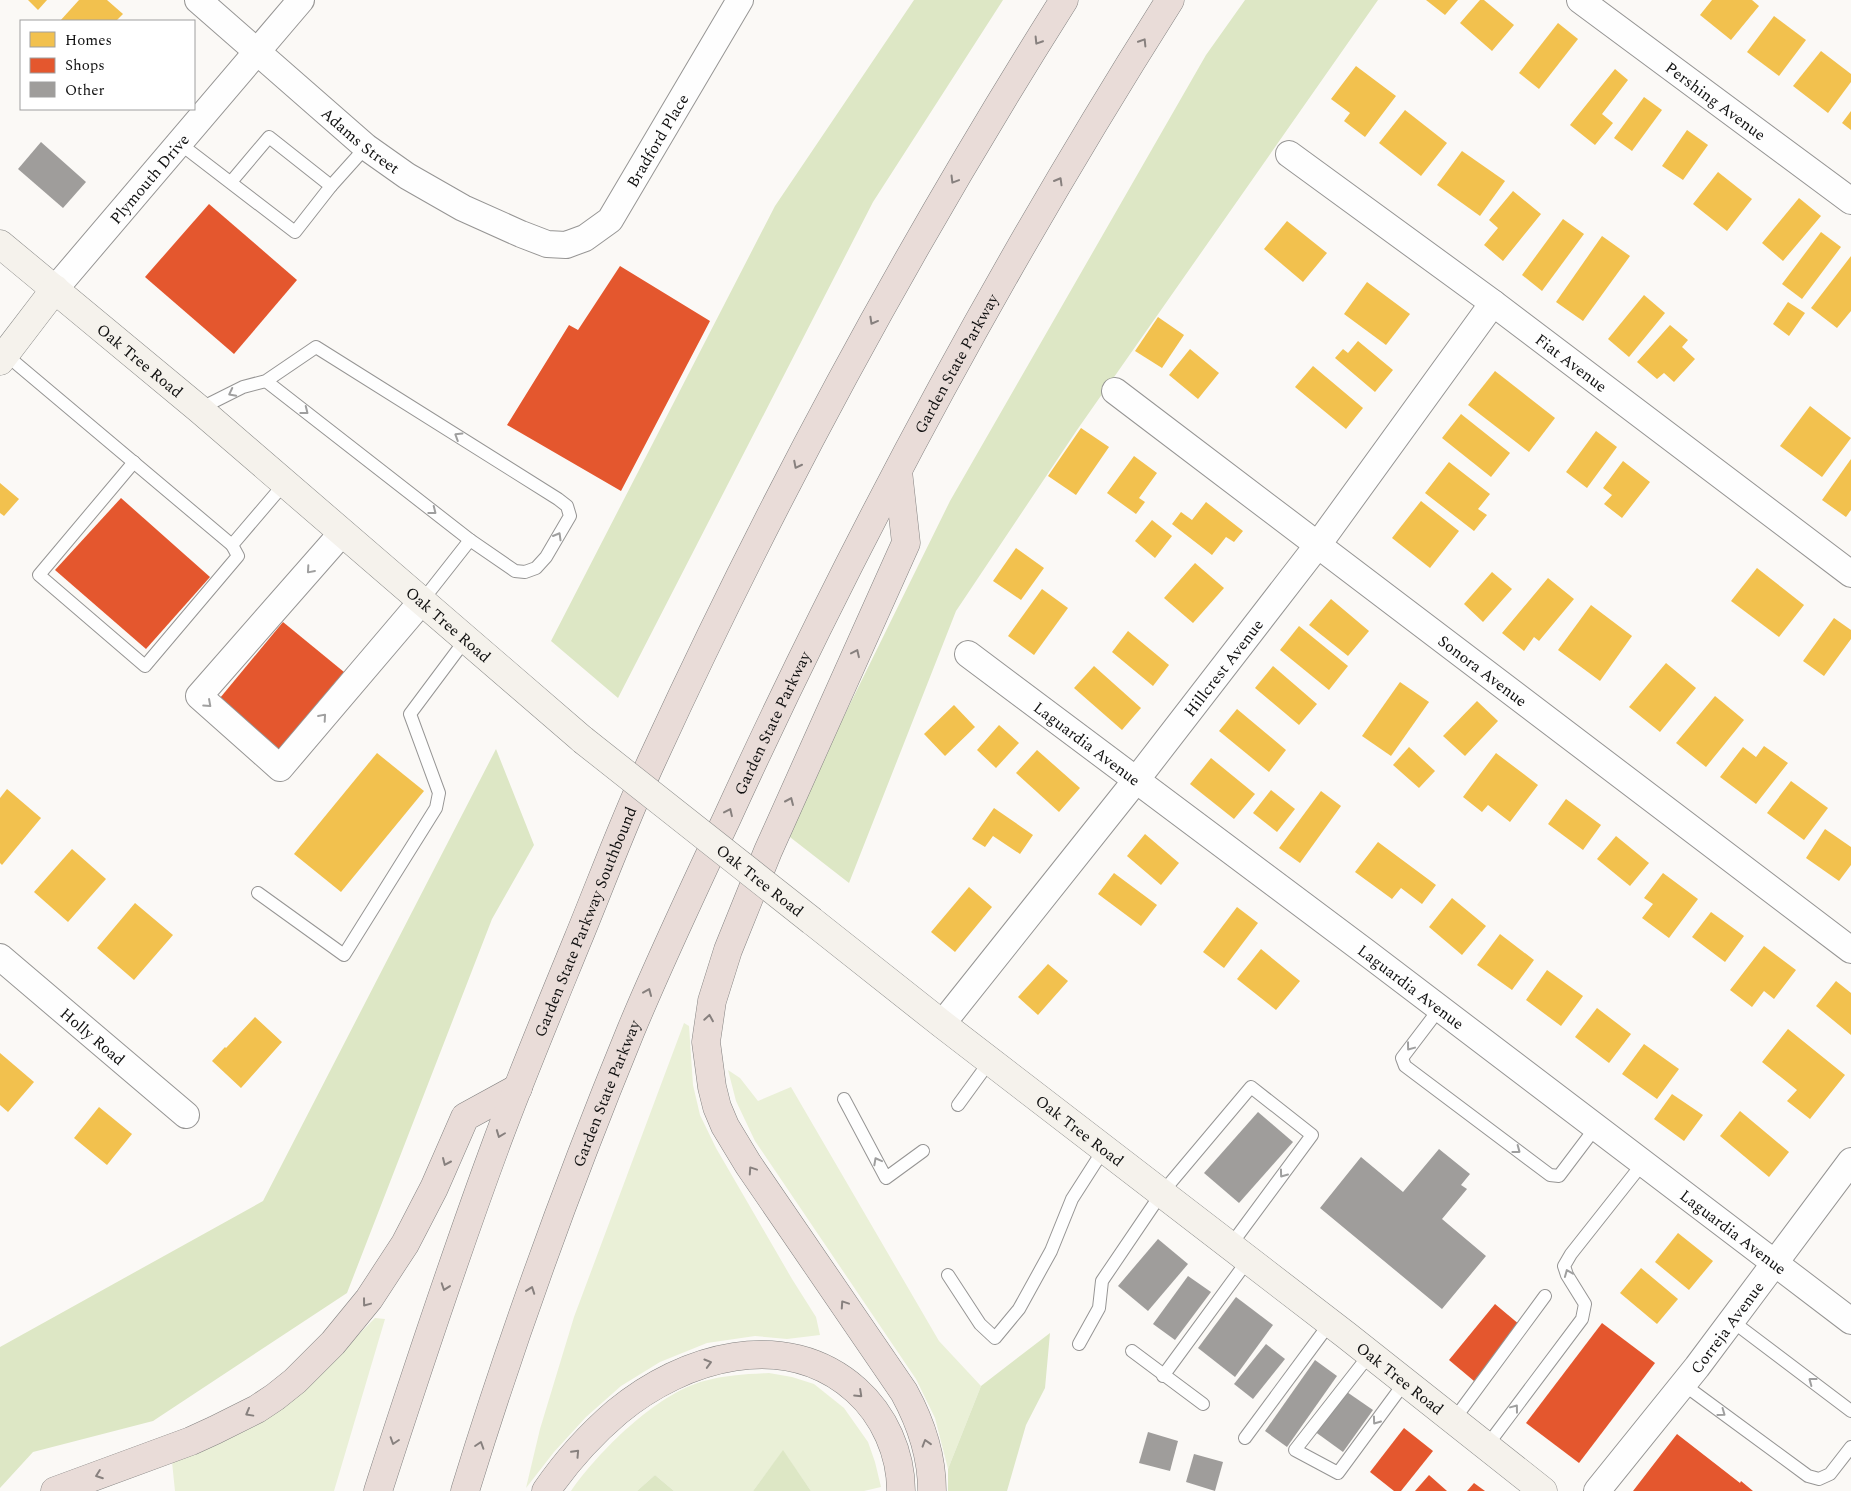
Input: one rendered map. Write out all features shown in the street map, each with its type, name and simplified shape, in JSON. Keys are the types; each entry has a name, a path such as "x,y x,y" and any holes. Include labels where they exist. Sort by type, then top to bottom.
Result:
{"highway":[{"name":"Garden State Parkway Southbound","path":"518,1088 654,756 764,528 851,362 959,171 1064,0"},
{"name":"Garden State Parkway","path":"465,1491 530,1295 562,1206 632,1029 669,942 768,728 852,556 988,305 1082,141 1170,0"},
{"path":"898,471 906,543 768,851 740,918 712,1001 706,1042 712,1087 717,1107 725,1126 748,1164 904,1392 914,1410 927,1446 932,1474 932,1491"},
{"path":"55,1491 192,1441 257,1409 295,1381 339,1336 369,1299 405,1244 434,1188 465,1117 518,1088"},
{"path":"378,1491 434,1320 518,1088"},
{"path":"546,1491 568,1461 601,1426 622,1408 651,1388 670,1377 707,1363 743,1355 760,1354 813,1363 830,1370 858,1392 870,1404 888,1433 899,1467 901,1491"}],"street":[{"name":"Adams Street","path":"198,0 366,147 407,176 463,208 547,244"},
{"name":"Plymouth Drive","path":"55,289 301,0"},
{"name":"Bradford Place","path":"547,244 566,245 585,238 610,220 740,0"},
{"name":"Pershing Avenue","path":"1580,0 1851,201"},
{"name":"Fiat Avenue","path":"1289,154 1493,303 1851,574"},
{"name":"Oak Tree Road","path":"0,244 199,409 583,740 942,1024 1370,1354 1543,1491"},
{"path":"3,358 55,289"},
{"name":"Hillcrest Avenue","path":"942,1024 1137,779 1317,546 1493,303"},
{"name":"Sonora Avenue","path":"1115,391 1851,950"},
{"path":"342,533 199,696 280,768 422,602"},
{"name":"Laguardia Avenue","path":"968,654 1137,779 1851,1321"},
{"name":"Holly Road","path":"0,956 186,1116"},
{"name":"Correja Avenue","path":"1597,1491 1732,1321 1851,1161"}],"lane":[{"path":"231,182 269,137 331,186"},
{"path":"179,144 295,232 331,186 366,147"},
{"path":"199,409 243,387 266,381 316,347 558,499 567,506 570,516 546,557 536,568 525,572 515,571 470,540 266,381"},
{"path":"3,358 134,462 232,545 238,556 144,666 39,575 134,462"},
{"path":"232,545 284,484"},
{"path":"422,602 470,540"},
{"path":"258,893 344,955 436,808 439,793 410,714 466,639"},
{"path":"1440,1008 1402,1058 1405,1066 1550,1174 1559,1176 1596,1127"},
{"path":"958,1105 990,1061"},
{"path":"1078,1344 1099,1308 1102,1281 1161,1194 1251,1086 1312,1135 1163,1376"},
{"path":"844,1099 886,1178 923,1151"},
{"path":"948,1274 980,1324 995,1338 1019,1309 1051,1251 1072,1199 1104,1149"},
{"path":"1486,1447 1582,1319 1585,1304 1567,1275 1564,1266 1571,1254 1643,1163"},
{"path":"1453,1421 1546,1296"},
{"path":"1732,1321 1851,1411"},
{"path":"1244,1438 1330,1323"},
{"path":"1132,1351 1203,1404"},
{"path":"1370,1354 1295,1450 1338,1473 1405,1382"},
{"path":"1683,1384 1808,1476 1819,1479 1830,1474 1851,1447"}],"green space":[{"path":"914,0 1003,0 873,202 618,698 551,641 775,206"},
{"path":"1245,0 1378,0 1077,430 956,611 849,883 786,834 950,501 1206,55"},
{"path":"496,749 534,845 492,919 347,1293 153,1421 33,1452 0,1488 0,1347 263,1201"},
{"path":"684,1023 689,1026 693,1085 700,1115 716,1148 816,1317 820,1335 787,1339 755,1336 707,1343 660,1362 621,1386 586,1417 554,1452 526,1488 540,1429 574,1317"},
{"path":"728,1070 740,1078 758,1101 791,1087 939,1341 981,1386 948,1469 935,1418 916,1379 755,1141 736,1101"},
{"path":"375,1318 385,1319 334,1491 175,1491 172,1462 322,1371"},
{"path":"1050,1333 1045,1388 1026,1425 1007,1491 948,1491 948,1469 981,1386"},
{"path":"769,1373 792,1377 814,1384 844,1408 868,1442 881,1487 864,1491 811,1491 783,1451 753,1491 674,1491 655,1475 637,1491 571,1491 613,1442 648,1411 667,1398 686,1388 712,1379"},
{"path":"783,1450 811,1491 753,1491"},
{"path":"655,1475 674,1491 637,1491"}],"building: Homes":[{"path":"28,0 47,0 38,10"},
{"path":"79,0 107,0 123,14 117,20 61,20"},
{"path":"1426,0 1458,0 1445,15"},
{"path":"1480,0 1484,0 1514,25 1492,51 1460,23"},
{"path":"1712,0 1752,0 1759,6 1731,40 1700,15"},
{"path":"1774,16 1806,40 1779,76 1747,52"},
{"path":"1558,23 1578,39 1539,89 1519,73"},
{"path":"1821,51 1851,74 1851,82 1828,113 1793,86"},
{"path":"1356,66 1396,96 1365,137 1344,121 1350,113 1331,99"},
{"path":"1615,69 1628,80 1602,114 1613,123 1595,145 1570,125"},
{"path":"1644,97 1662,110 1632,151 1614,138"},
{"path":"1405,110 1447,143 1421,176 1379,143"},
{"path":"1851,111 1851,130 1842,123"},
{"path":"1687,130 1708,145 1683,180 1662,166"},
{"path":"1462,151 1505,181 1480,216 1437,185"},
{"path":"1718,172 1752,199 1727,231 1693,204"},
{"path":"1513,191 1541,214 1503,261 1484,245 1498,228 1489,220"},
{"path":"1799,198 1821,216 1783,261 1762,243"},
{"path":"1563,219 1584,234 1542,291 1522,275"},
{"path":"1287,221 1327,253 1303,282 1264,249"},
{"path":"1821,232 1841,247 1802,299 1782,284"},
{"path":"1602,236 1630,256 1583,321 1556,302"},
{"path":"1851,256 1851,311 1837,328 1811,308"},
{"path":"1367,282 1410,314 1386,345 1344,314"},
{"path":"1644,295 1665,313 1629,357 1608,339"},
{"path":"1788,302 1805,313 1789,336 1773,324"},
{"path":"1158,317 1184,335 1162,368 1135,351"},
{"path":"1670,325 1688,340 1682,347 1695,359 1674,382 1664,373 1657,379 1637,362"},
{"path":"1358,341 1393,370 1375,392 1335,358 1343,349 1348,353"},
{"path":"1190,349 1219,373 1198,399 1169,375"},
{"path":"1313,366 1363,408 1346,429 1295,387"},
{"path":"1495,371 1555,418 1529,452 1468,405"},
{"path":"1810,406 1851,438 1822,477 1780,446"},
{"path":"1461,414 1510,453 1491,477 1442,438"},
{"path":"1081,428 1109,447 1076,495 1048,476"},
{"path":"1596,431 1617,447 1587,488 1566,472"},
{"path":"1134,456 1157,473 1139,498 1145,502 1136,514 1107,493"},
{"path":"1851,459 1851,510 1846,517 1822,500"},
{"path":"1623,461 1650,482 1622,518 1604,504 1612,495 1603,488"},
{"path":"1449,462 1490,494 1478,509 1487,515 1474,531 1425,493"},
{"path":"0,483 19,499 4,516 0,513"},
{"path":"1421,501 1459,531 1430,568 1392,538"},
{"path":"1206,502 1243,531 1234,542 1226,537 1212,555 1172,524 1181,512 1192,520"},
{"path":"1152,520 1172,536 1155,558 1135,541"},
{"path":"1016,548 1044,568 1021,600 993,581"},
{"path":"1195,563 1224,588 1193,623 1164,598"},
{"path":"1757,568 1804,605 1779,637 1731,601"},
{"path":"1492,572 1512,589 1483,622 1464,604"},
{"path":"1548,578 1574,599 1539,641 1534,637 1524,651 1502,633"},
{"path":"1042,589 1068,608 1034,655 1008,636"},
{"path":"1331,599 1369,631 1348,656 1309,625"},
{"path":"1591,605 1632,636 1600,681 1558,650"},
{"path":"1834,618 1851,630 1851,639 1824,676 1803,661"},
{"path":"1299,626 1348,666 1329,690 1280,650"},
{"path":"1128,631 1169,665 1153,686 1112,652"},
{"path":"1666,663 1696,688 1660,732 1629,707"},
{"path":"1094,666 1141,708 1122,730 1074,688"},
{"path":"1273,666 1317,704 1299,725 1255,688"},
{"path":"1400,682 1429,702 1391,756 1362,736"},
{"path":"1715,696 1744,720 1706,767 1676,743"},
{"path":"1477,701 1498,721 1465,756 1443,736"},
{"path":"954,705 975,727 945,756 924,734"},
{"path":"1237,709 1286,750 1269,772 1219,731"},
{"path":"999,725 1019,743 996,768 977,750"},
{"path":"1764,746 1788,763 1756,804 1720,777 1743,747 1756,757"},
{"path":"1409,747 1435,771 1419,788 1393,765"},
{"path":"1037,750 1080,788 1059,812 1016,773"},
{"path":"377,753 424,791 341,892 294,854"},
{"path":"1496,753 1538,785 1510,822 1488,805 1482,812 1463,797"},
{"path":"1211,758 1255,794 1234,819 1190,784"},
{"path":"1791,781 1828,808 1804,840 1767,813"},
{"path":"7,789 41,818 2,865 0,863 0,798"},
{"path":"1271,790 1295,809 1277,832 1253,813"},
{"path":"1321,791 1341,806 1300,863 1279,848"},
{"path":"1566,799 1601,825 1583,850 1548,824"},
{"path":"994,808 1033,835 1020,854 993,836 985,847 972,839"},
{"path":"1825,829 1851,847 1851,865 1839,881 1806,858"},
{"path":"1145,834 1179,863 1161,885 1127,856"},
{"path":"1616,836 1649,863 1630,886 1597,859"},
{"path":"1378,842 1436,885 1422,904 1401,888 1392,899 1355,872"},
{"path":"72,849 106,879 68,922 34,892"},
{"path":"1114,873 1157,905 1141,926 1098,894"},
{"path":"1663,873 1698,899 1669,938 1642,918 1653,904 1644,898"},
{"path":"969,887 992,907 955,952 931,932"},
{"path":"1452,898 1486,926 1462,955 1429,927"},
{"path":"135,903 173,935 134,980 97,948"},
{"path":"1237,907 1258,923 1224,968 1203,952"},
{"path":"1711,912 1744,936 1725,962 1692,937"},
{"path":"1500,934 1534,960 1512,990 1477,965"},
{"path":"1764,946 1796,970 1774,999 1764,991 1752,1007 1730,990"},
{"path":"1261,949 1300,981 1276,1010 1237,979"},
{"path":"1048,964 1068,981 1038,1015 1018,997"},
{"path":"1547,970 1583,996 1561,1026 1526,1000"},
{"path":"1836,981 1851,993 1851,1035 1816,1006"},
{"path":"1597,1008 1631,1034 1609,1063 1575,1037"},
{"path":"255,1017 282,1042 241,1088 212,1061"},
{"path":"1788,1029 1845,1075 1810,1119 1787,1101 1797,1090 1762,1062"},
{"path":"1644,1044 1679,1069 1657,1099 1622,1074"},
{"path":"0,1053 34,1082 8,1112 0,1105"},
{"path":"1672,1094 1703,1115 1684,1141 1654,1119"},
{"path":"99,1107 132,1134 107,1165 74,1138"},
{"path":"1740,1111 1789,1152 1769,1177 1720,1136"},
{"path":"1678,1233 1713,1261 1689,1290 1655,1262"},
{"path":"1641,1268 1678,1299 1657,1324 1620,1293"}],"building: Shops":[{"path":"209,204 297,280 234,354 145,277"},
{"path":"620,266 710,321 621,491 507,425 569,325 578,330"},
{"path":"121,498 210,577 146,649 55,570"},
{"path":"283,622 344,672 279,749 220,698"},
{"path":"1495,1304 1520,1325 1474,1381 1449,1360"},
{"path":"1602,1323 1655,1363 1579,1463 1526,1423"},
{"path":"1404,1428 1433,1451 1401,1491 1394,1491 1370,1472"},
{"path":"1677,1434 1740,1483 1741,1481 1753,1491 1633,1491"},
{"path":"1429,1475 1447,1491 1415,1491"},
{"path":"1474,1483 1485,1491 1467,1491"}],"building: Other":[{"path":"41,142 86,182 63,208 18,169"},
{"path":"1258,1112 1293,1142 1239,1203 1204,1173"},
{"path":"1439,1149 1470,1174 1461,1185 1467,1189 1442,1219 1486,1256 1442,1309 1320,1208 1361,1157 1403,1192"},
{"path":"1158,1239 1188,1264 1148,1311 1118,1286"},
{"path":"1188,1276 1211,1292 1175,1340 1153,1324"},
{"path":"1236,1297 1273,1325 1235,1377 1198,1348"},
{"path":"1266,1344 1285,1359 1253,1399 1234,1384"},
{"path":"1315,1360 1337,1376 1287,1447 1265,1431"},
{"path":"1344,1390 1373,1410 1343,1452 1314,1431"},
{"path":"1148,1432 1178,1441 1170,1471 1139,1463"},
{"path":"1194,1454 1223,1462 1215,1491 1186,1482"}]}
